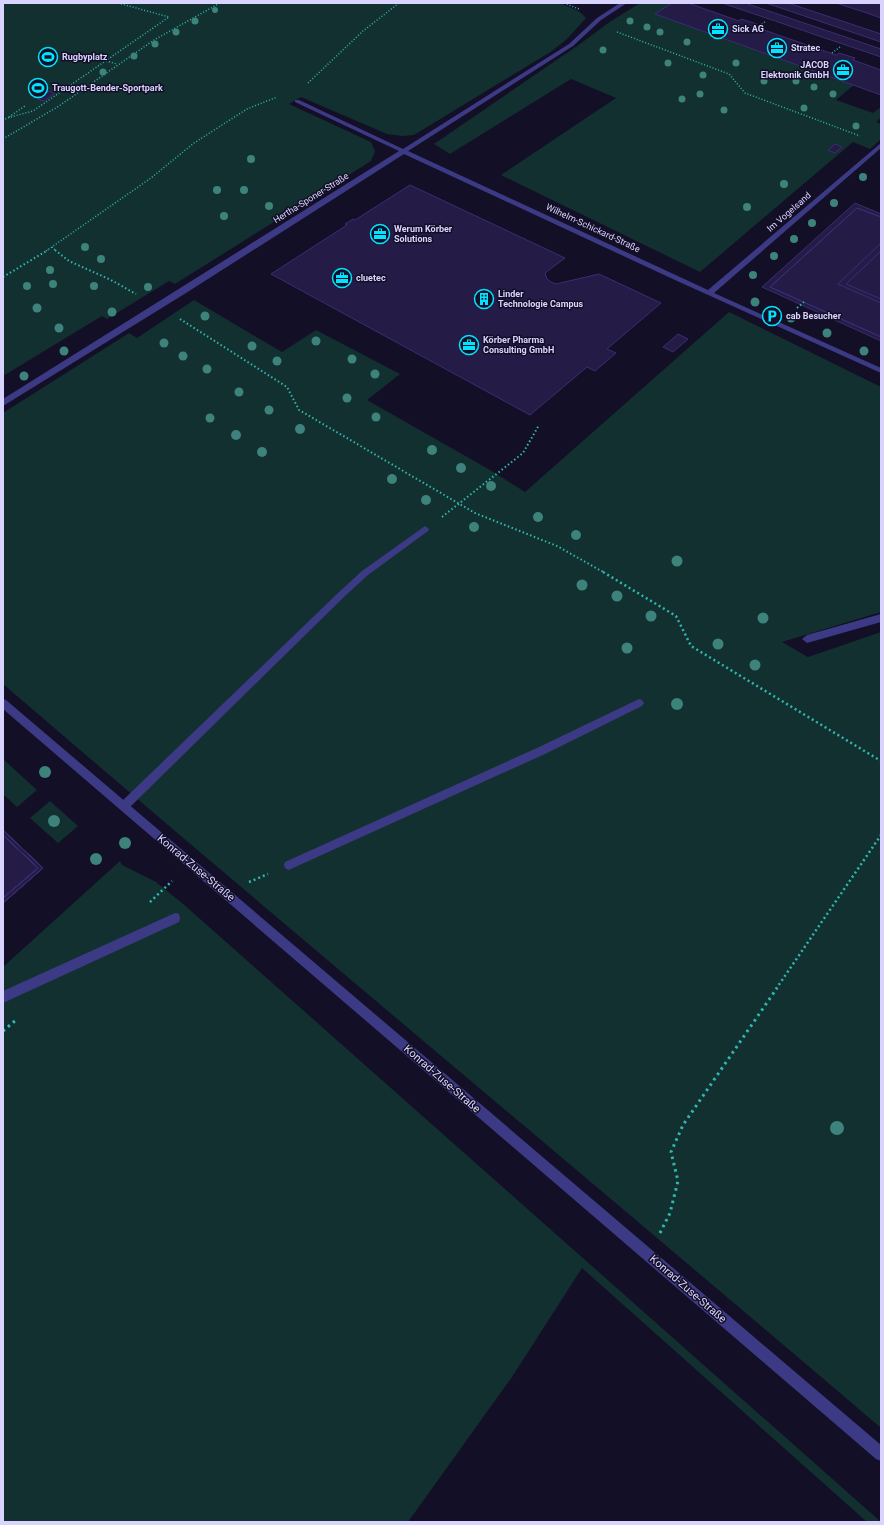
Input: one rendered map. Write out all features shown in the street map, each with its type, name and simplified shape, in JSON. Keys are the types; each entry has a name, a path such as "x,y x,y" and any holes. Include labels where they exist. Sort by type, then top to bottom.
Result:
{"street":[{"name":"Hertha-Sponer-Straße","path":"3,403 571,44 593,23 624,3"},
{"name":"Wilhelm-Schickard-Straße","path":"297,101 881,372"},
{"name":"Im Vogelsand","path":"709,293 881,145"},
{"path":"124,806 365,573 425,529"},
{"path":"807,639 881,618"},
{"name":"Konrad-Zuse-Straße","path":"3,703 881,1454"},
{"path":"289,865 541,751 639,703"},
{"path":"3,997 175,918"}],"path":[{"path":"7,118 33,111 168,17 118,3"},
{"path":"3,139 59,106 154,40 220,3"},
{"path":"306,85 354,37 374,20 400,3"},
{"path":"757,28 766,21"},
{"path":"593,23 728,74 745,93 860,136"},
{"path":"832,53 840,47"},
{"path":"106,61 117,65"},
{"path":"3,277 52,247 151,178 194,144 247,109 280,96"},
{"path":"3,121 25,106"},
{"path":"52,247 58,254 84,270 104,276 158,305 287,388 299,410 460,504 496,522 557,546 676,616 691,646 881,761"},
{"path":"792,312 804,302"},
{"path":"460,504 523,453 539,425"},
{"path":"649,1256 670,1213 678,1180 671,1152 683,1125 881,835"},
{"path":"224,892 289,865"}],"green space":[{"path":"3,3 560,3 578,11 586,18 567,39 552,51 414,135 402,136 387,134 301,97 289,104 371,142 375,151 371,161 175,284 169,281 107,319 102,316 3,376"},
{"path":"640,3 672,3 655,14 854,85 836,100 873,113 881,107 881,118 876,122 881,124 881,139 870,149 853,142 700,272 501,175 616,98 571,79 450,154 434,144 611,21"},
{"path":"194,300 282,352 316,330 400,374 367,400 490,470 525,492 729,312 881,387 881,612 782,642 808,657 881,632 881,1428 3,684 3,413 129,333 137,338"},
{"path":"3,759 37,790 17,807 3,794"},
{"path":"50,801 78,826 58,843 30,818"},
{"path":"120,861 122,865 156,882 182,903 881,1522 867,1522 582,1268 512,1377 408,1522 3,1522 3,967"}],"building":[{"path":"672,3 688,3 739,21 741,19 757,24 754,26 836,55 839,53 855,58 853,60 881,70 881,95 655,14"},
{"path":"722,3 745,3 881,49 881,57"},
{"path":"766,3 788,3 881,34 881,42"},
{"path":"836,3 881,3 881,18 867,13"},
{"path":"48,91 55,93 44,101 38,99"},
{"path":"835,144 842,147 835,153 828,150"},
{"name":"Linder Technologie Campus","path":"410,185 565,258 545,273 547,279 551,282 556,284 599,274 661,303 607,349 616,353 595,371 587,367 530,415 271,274 347,225 345,224 353,219 355,220"},
{"path":"855,203 881,214 881,217 857,208 770,287 881,337 881,341 762,287"},
{"path":"857,208 881,217 881,337 770,287"},
{"path":"881,243 881,251 846,284 881,299 881,303 838,284"},
{"path":"678,334 688,339 673,352 663,347"},
{"path":"3,830 43,868 3,903 3,898 38,868 3,835"},
{"path":"3,830 43,868 3,903 3,898 38,868 3,835"},
{"path":"3,830 43,868 3,903 3,898 38,868 3,835"},
{"path":"3,835 38,868 3,898"}],"place":[{"name":"Sick AG","path":"718,29"},
{"name":"Stratec","path":"777,48"},
{"name":"Rugbyplatz","path":"48,57"},
{"name":"JACOB Elektronik GmbH","path":"843,70"},
{"name":"Traugott-Bender-Sportpark","path":"38,88"},
{"name":"Werum Körber Solutions","path":"380,234"},
{"name":"cluetec","path":"342,278"},
{"name":"Linder Technologie Campus","path":"484,299"},
{"name":"cab Besucher","path":"772,316"},
{"name":"Körber Pharma Consulting GmbH","path":"469,345"}]}
